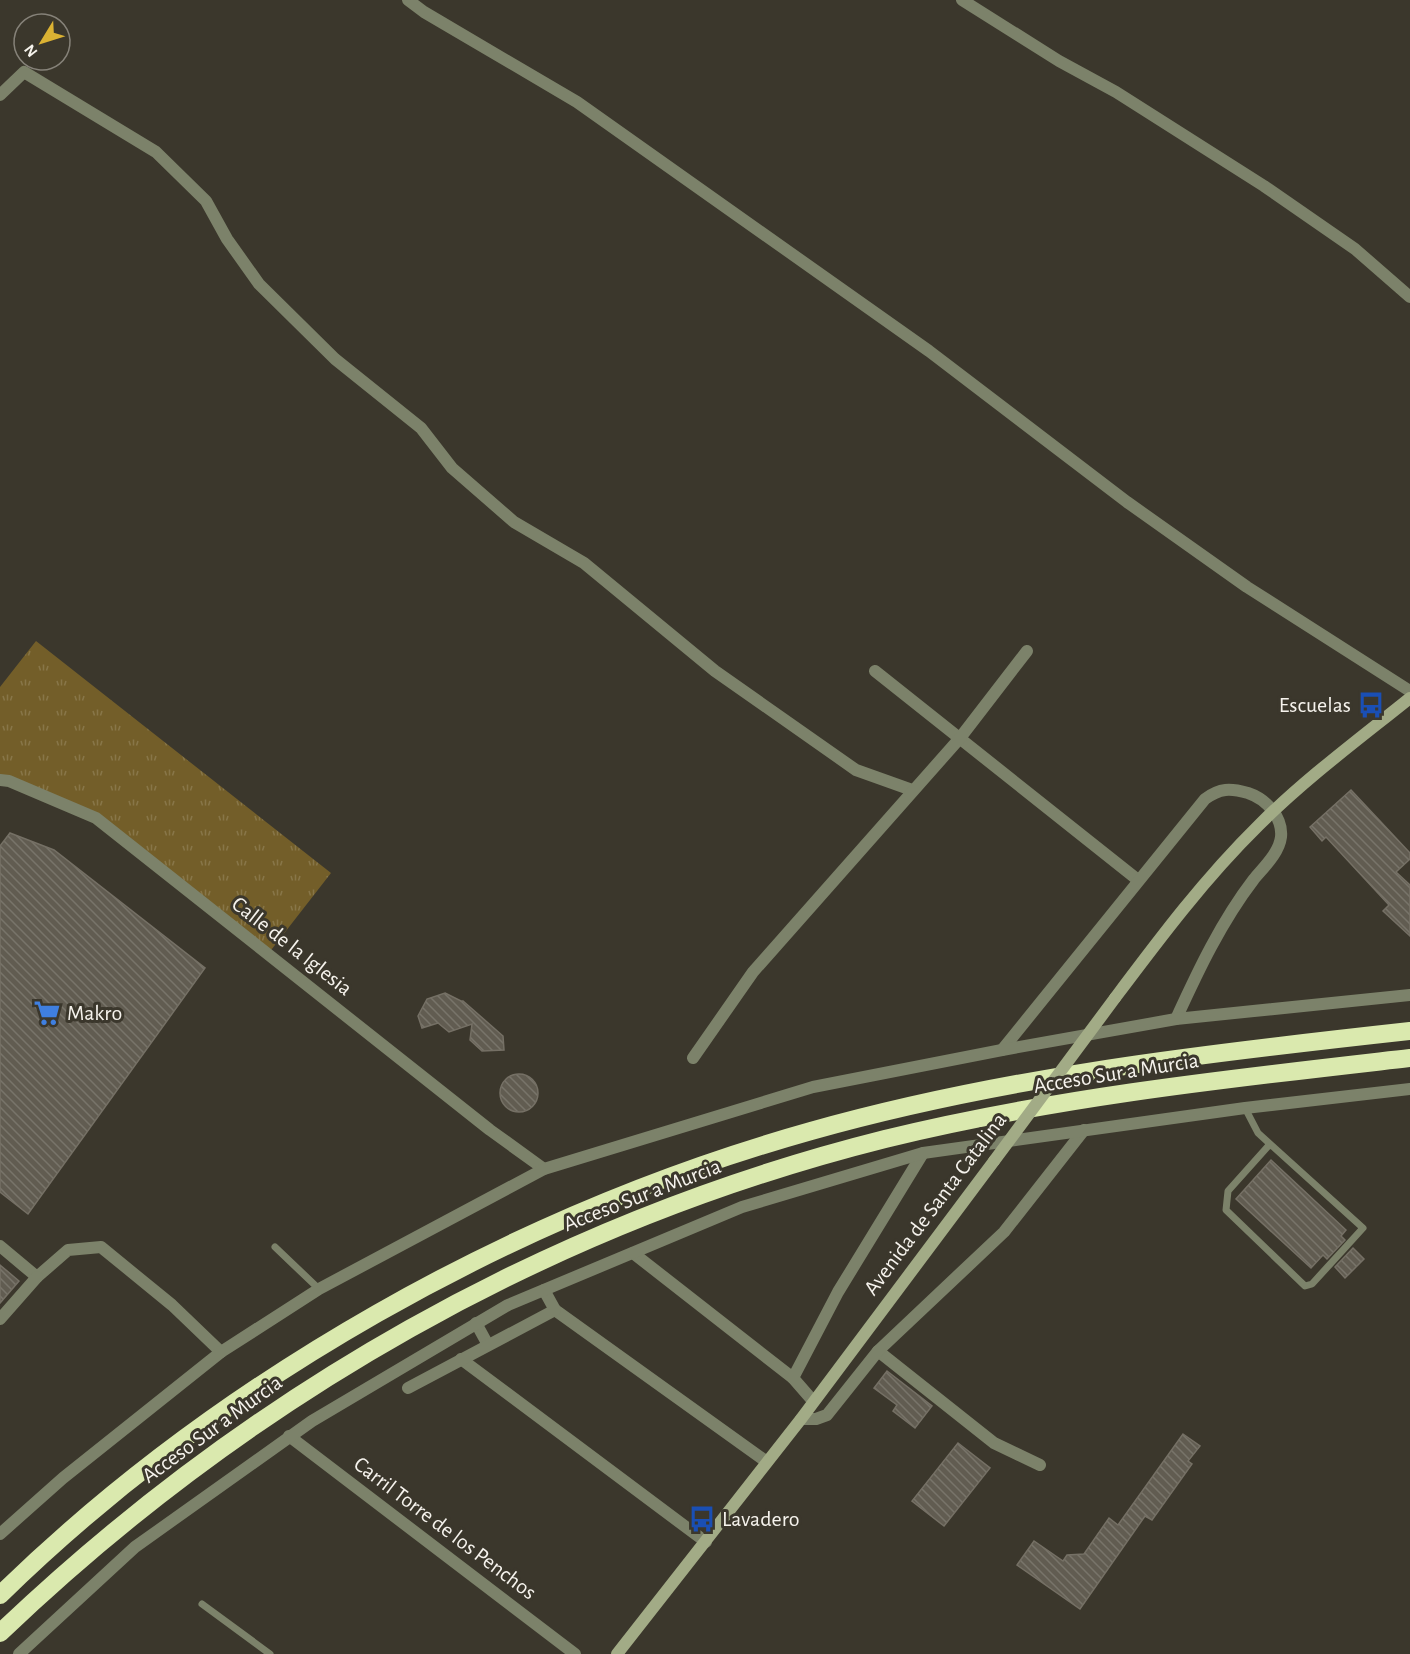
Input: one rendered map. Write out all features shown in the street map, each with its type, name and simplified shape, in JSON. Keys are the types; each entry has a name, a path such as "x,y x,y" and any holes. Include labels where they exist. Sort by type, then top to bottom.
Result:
{"highway":[{"name":"Acceso Sur a Murcia","path":"0,1595 121,1489 271,1379 348,1331 440,1280 508,1245 588,1209 762,1145 813,1130 933,1101 1088,1072 1265,1047 1410,1031"},
{"name":"Acceso Sur a Murcia","path":"0,1634 81,1559 140,1511 234,1439 296,1396 358,1358 457,1303 532,1266 638,1219 771,1172 883,1140 939,1127 1093,1099 1410,1058"}],"main road":[{"name":"Avenida de Santa Catalina","path":"617,1654 801,1419 1162,935 1214,873 1274,811 1410,698"}],"street":[{"path":"408,0 424,12 577,102 930,351 1127,502 1238,580 1410,691"},
{"path":"962,0 1059,61 1116,92 1264,186 1355,249 1410,297"},
{"path":"0,95 24,72 156,152 206,201 227,239 259,284 335,359 421,428 452,468 514,522 584,563 715,671 856,770 912,790"},
{"path":"693,1058 753,972 960,738 1027,651"},
{"path":"875,671 1138,880"},
{"name":"Calle de la Iglesia","path":"0,780 9,781 96,818 481,1122 544,1169"},
{"path":"1002,1050 1205,799 1218,790 1237,790 1255,796 1274,811 1280,826 1281,839 1277,850 1249,886 1202,961 1176,1019"},
{"path":"0,1534 63,1478 220,1352 319,1289 544,1169 813,1087 1176,1019 1410,995"},
{"path":"19,1654 135,1547 289,1436 508,1305 742,1207 923,1153 1245,1108 1410,1089"},
{"path":"801,1419 816,1419 827,1415 878,1351 1004,1232 1084,1130"},
{"path":"793,1378 838,1292 923,1153"},
{"path":"0,1246 37,1277"},
{"path":"0,1319 37,1277 68,1250 101,1247 172,1305 220,1352"},
{"path":"633,1253 793,1378 813,1401"},
{"path":"544,1290 555,1310 767,1462"},
{"path":"408,1388 555,1310"},
{"path":"476,1323 488,1345"},
{"path":"878,1351 994,1443 1040,1465"},
{"path":"461,1359 706,1542"},
{"name":"Carril Torre de los Penchos","path":"289,1436 575,1654"}],"lane":[{"path":"1245,1108 1258,1133 1363,1228 1312,1284 1305,1286 1226,1210 1228,1191 1270,1144"},
{"path":"275,1247 319,1289"},
{"path":"202,1604 270,1654"}],"green space":[{"path":"36,641 331,873 268,954 96,818 0,780 0,687"}],"building":[{"path":"1351,790 1410,853 1410,859 1396,872 1410,885 1410,936 1383,911 1389,905 1326,837 1322,841 1310,827"},
{"path":"10,833 54,850 205,968 28,1214 0,1192 0,846"},
{"path":"445,993 463,1001 503,1036 504,1050 482,1051 470,1040 472,1024 449,1032 438,1023 422,1028 418,1016 427,999"},
{"path":"519,1074 533,1079 538,1093 533,1107 519,1112 505,1107 500,1093 505,1079"},
{"path":"1271,1160 1346,1230 1341,1236 1345,1240 1327,1259 1323,1255 1311,1268 1236,1199"},
{"path":"1353,1248 1364,1259 1345,1278 1335,1267"},
{"path":"0,1265 19,1281 0,1303"},
{"path":"887,1371 932,1406 915,1428 893,1411 897,1405 874,1388"},
{"path":"1183,1434 1200,1446 1188,1461 1192,1464 1152,1520 1145,1516 1080,1609 1017,1565 1034,1541 1063,1561 1067,1555 1084,1554 1109,1518 1118,1525"},
{"path":"958,1443 990,1468 944,1526 912,1501"}],"place":[{"name":"Escuelas","path":"1371,705"},
{"name":"Makro","path":"47,1013"},
{"name":"Lavadero","path":"702,1519"}]}
